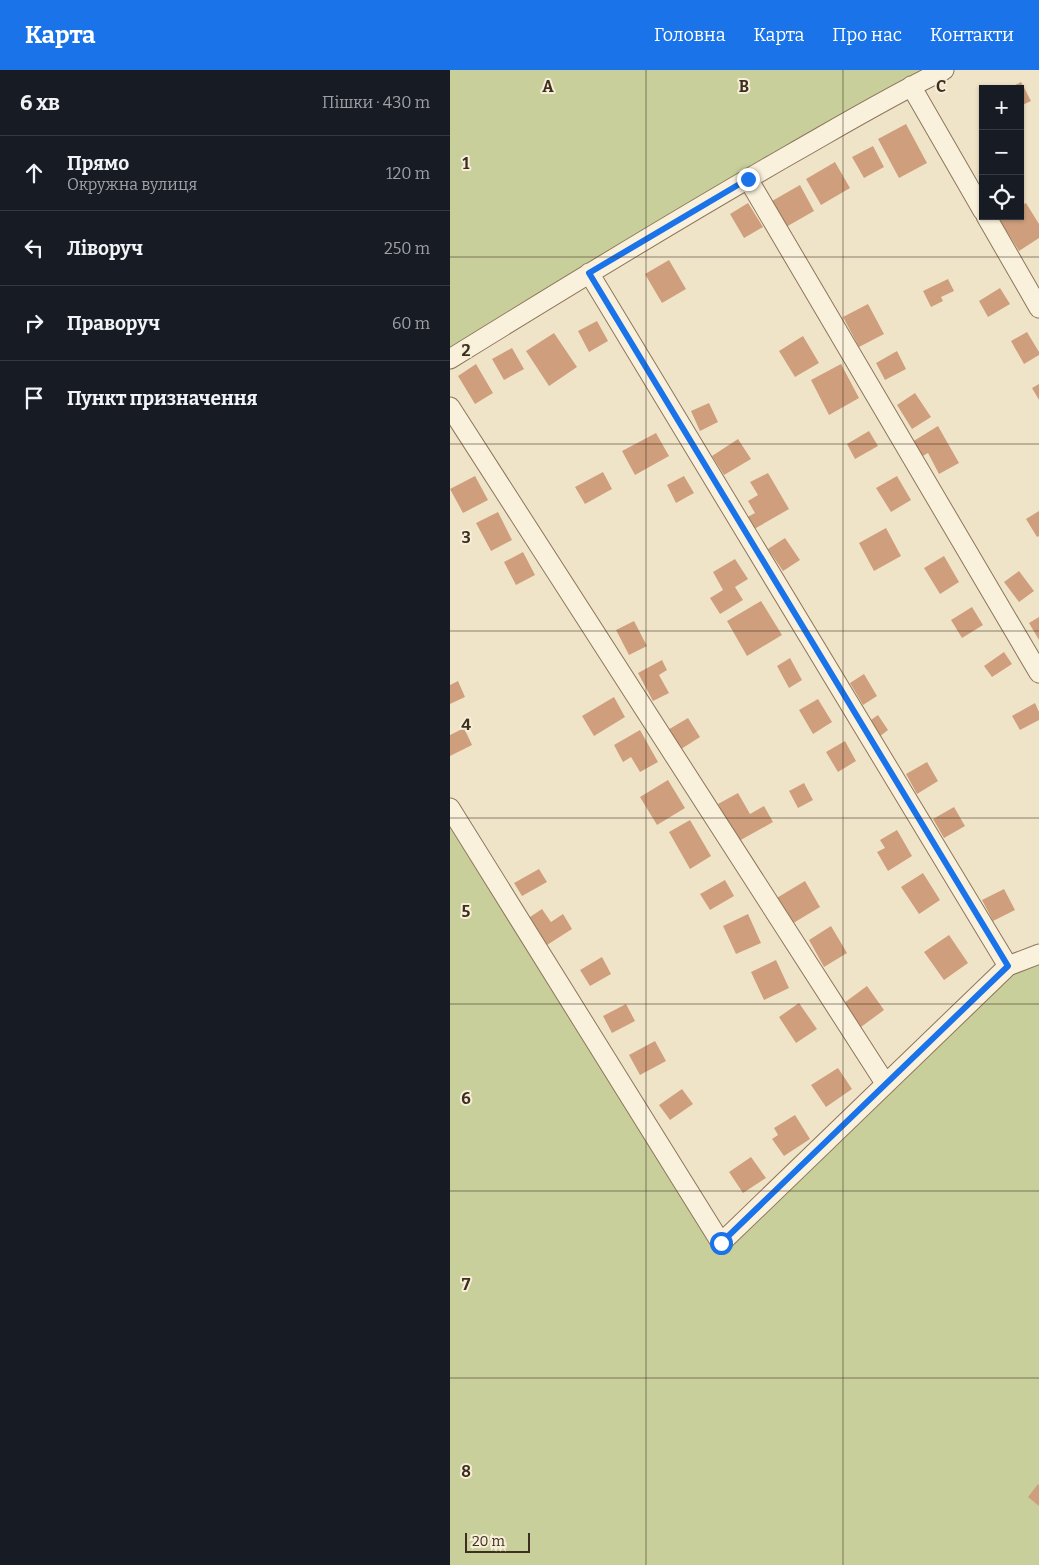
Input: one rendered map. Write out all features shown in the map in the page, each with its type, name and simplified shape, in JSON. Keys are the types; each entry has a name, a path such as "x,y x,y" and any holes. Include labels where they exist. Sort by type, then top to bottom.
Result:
{"street":[{"path":"450,359 589,273 748,179 910,86 944,70"},
{"path":"910,86 979,204"},
{"path":"748,179 1039,673"},
{"path":"988,220 1039,308"},
{"path":"589,273 1008,966"},
{"path":"450,407 885,1083"},
{"path":"450,808 721,1243 1008,966 1039,954"}],"green space":[{"path":"450,70 944,70 450,359"},
{"path":"450,808 721,1243 1008,966 1039,954 1039,1565 450,1565"}],"building":[{"path":"1024,88 1031,101 1024,104"},
{"path":"906,124 927,163 899,178 878,139"},
{"path":"873,146 884,167 864,178 852,157"},
{"path":"835,162 850,188 821,205 806,179"},
{"path":"800,185 814,211 786,227 772,201"},
{"path":"748,203 763,227 744,238 730,214"},
{"path":"1026,203 1039,224 1039,238 1019,251 1000,220 1024,220 1024,204"},
{"path":"669,260 686,289 662,303 645,274"},
{"path":"948,279 954,291 941,297 943,301 931,307 923,291"},
{"path":"1000,288 1010,304 988,317 979,301"},
{"path":"868,304 884,334 859,347 843,317"},
{"path":"597,321 608,341 589,352 578,331"},
{"path":"1027,332 1039,355 1024,364 1011,341"},
{"path":"554,333 577,367 549,386 526,351"},
{"path":"803,336 819,363 795,377 779,351"},
{"path":"512,348 524,369 504,380 492,359"},
{"path":"897,351 906,369 885,380 876,363"},
{"path":"476,364 493,393 475,404 458,376"},
{"path":"841,364 859,398 829,415 811,380"},
{"path":"1039,384 1039,400 1032,388"},
{"path":"915,393 931,417 912,429 897,405"},
{"path":"709,403 718,422 700,431 691,411"},
{"path":"938,426 959,463 939,474 928,453 921,457 912,442"},
{"path":"869,431 878,446 855,459 847,444"},
{"path":"656,433 669,456 635,475 622,451"},
{"path":"738,439 751,459 724,475 712,456"},
{"path":"603,472 612,489 585,504 575,487"},
{"path":"768,473 789,509 749,532 742,520 755,513 748,501 758,495 750,482"},
{"path":"475,476 488,500 463,513 450,489"},
{"path":"684,476 694,493 676,503 667,485"},
{"path":"897,476 911,500 891,512 876,488"},
{"path":"1039,511 1039,536 1037,537 1026,519"},
{"path":"498,512 512,540 491,551 476,523"},
{"path":"886,528 901,556 874,571 859,543"},
{"path":"785,538 800,560 783,571 768,549"},
{"path":"523,552 535,575 516,585 504,562"},
{"path":"944,556 959,582 940,594 924,568"},
{"path":"735,559 748,579 735,587 743,600 720,614 710,598 723,590 713,572"},
{"path":"1019,571 1034,591 1019,602 1004,582"},
{"path":"761,601 782,635 747,656 727,621"},
{"path":"972,607 983,625 962,638 951,620"},
{"path":"1039,617 1039,640 1029,623"},
{"path":"634,621 647,646 629,655 616,630"},
{"path":"1004,652 1012,664 992,677 984,666"},
{"path":"790,658 802,680 789,688 777,666"},
{"path":"662,660 667,670 659,675 669,693 653,701 638,673"},
{"path":"864,674 877,696 863,705 850,683"},
{"path":"458,681 465,697 450,704 450,685"},
{"path":"614,697 625,717 594,736 582,716"},
{"path":"818,699 832,722 813,734 799,710"},
{"path":"1035,703 1039,712 1039,720 1020,730 1012,716"},
{"path":"878,715 888,730 879,737 868,722"},
{"path":"688,718 700,737 678,751 666,731"},
{"path":"464,728 472,745 450,756 450,735"},
{"path":"640,730 658,762 640,772 631,757 623,762 614,745"},
{"path":"845,741 856,761 838,772 826,752"},
{"path":"927,762 938,781 917,794 906,774"},
{"path":"668,780 685,808 657,825 640,797"},
{"path":"804,783 813,800 798,808 789,791"},
{"path":"738,793 750,814 764,806 773,822 739,841 718,804"},
{"path":"954,807 965,826 944,838 933,819"},
{"path":"690,820 711,856 690,869 669,832"},
{"path":"897,830 912,856 888,871 877,852 885,848 880,840"},
{"path":"539,869 547,882 522,896 514,883"},
{"path":"923,873 940,900 919,914 901,887"},
{"path":"725,880 734,896 710,910 700,894"},
{"path":"805,881 820,907 790,925 775,899"},
{"path":"1004,889 1015,910 993,921 982,900"},
{"path":"542,909 551,922 563,914 572,929 547,945 530,917"},
{"path":"748,914 761,943 736,954 723,926"},
{"path":"831,926 847,953 824,967 809,940"},
{"path":"949,935 968,963 944,980 924,952"},
{"path":"602,957 611,974 590,986 580,970"},
{"path":"776,960 789,988 764,1000 751,972"},
{"path":"867,986 884,1010 861,1027 844,1003"},
{"path":"799,1003 817,1029 796,1043 779,1017"},
{"path":"626,1004 635,1021 612,1033 603,1016"},
{"path":"655,1041 666,1061 640,1075 629,1055"},
{"path":"838,1068 852,1089 826,1107 811,1085"},
{"path":"682,1089 693,1104 670,1120 659,1105"},
{"path":"795,1115 810,1139 784,1156 772,1139 778,1135 774,1128"},
{"path":"751,1157 766,1178 743,1193 729,1172"},
{"path":"1039,1485 1039,1506 1028,1497"}],"route":[{"path":"721,1243 1008,966 589,273 748,179"}]}
